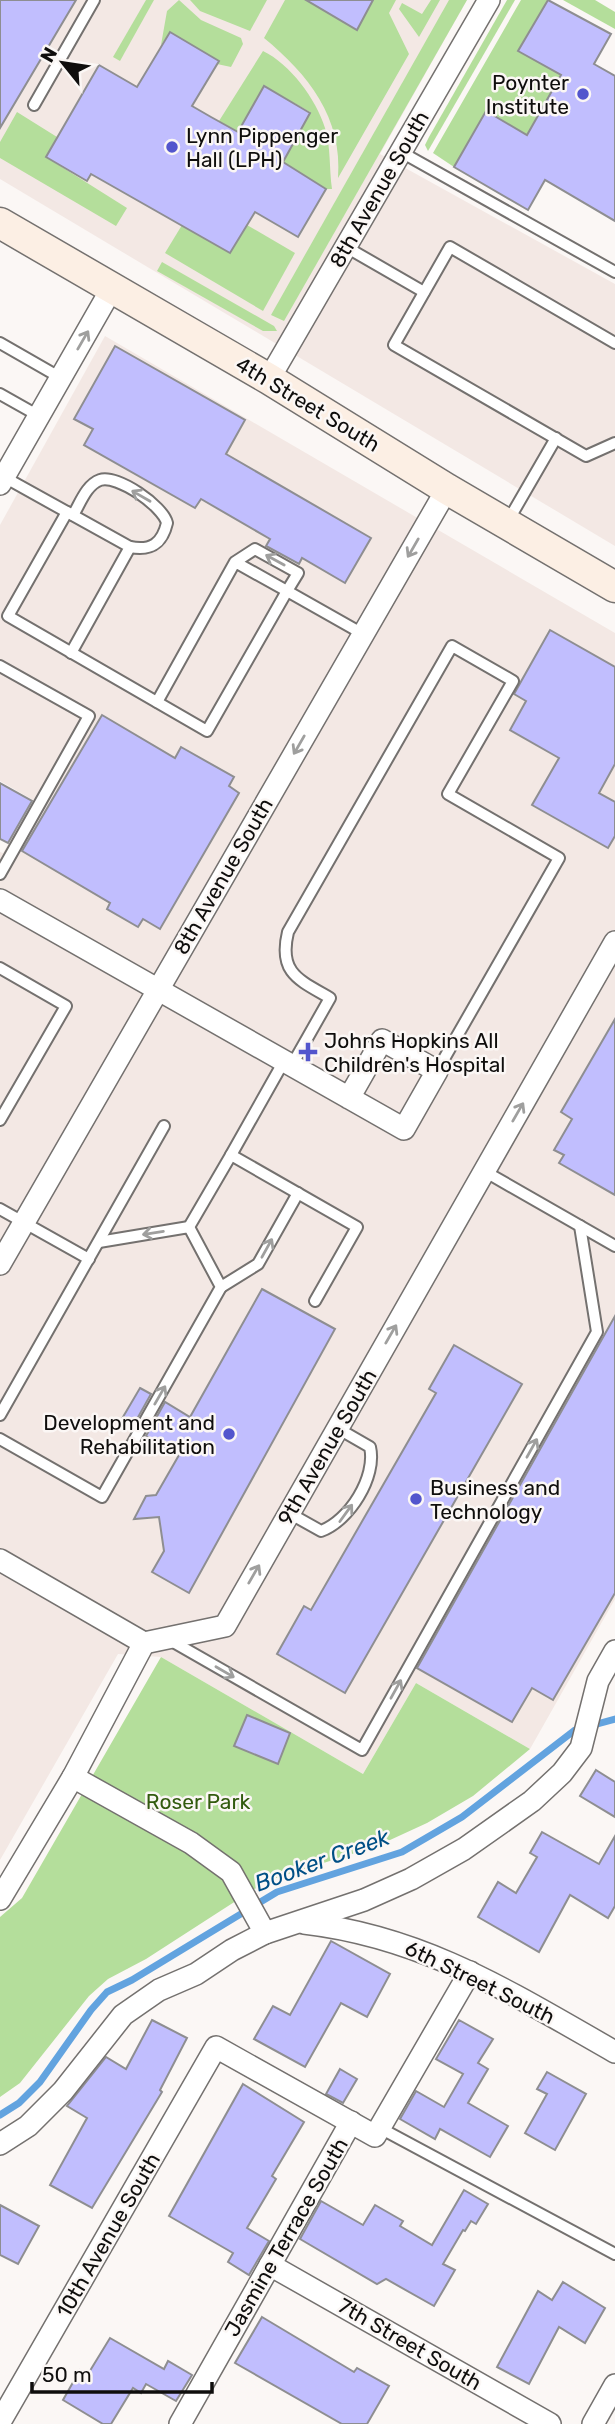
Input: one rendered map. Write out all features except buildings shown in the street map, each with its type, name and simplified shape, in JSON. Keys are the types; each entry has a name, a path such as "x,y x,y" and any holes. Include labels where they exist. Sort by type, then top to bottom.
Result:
{"main road":[{"name":"4th Street South","path":"0,223 270,379 447,489 615,587"}],"street":[{"name":"8th Avenue South","path":"270,379 489,0"},
{"path":"2,480 112,288"},
{"name":"8th Avenue South","path":"0,1264 447,489"},
{"path":"0,900 159,989 349,1098 404,1129 437,1071 382,1040 349,1098"},
{"name":"9th Avenue South","path":"144,1643 225,1626 615,942"},
{"path":"0,1560 144,1643 73,1777 0,1899"},
{"path":"0,2144 28,2126 64,2091 123,2015 159,1990 196,1974 232,1950 260,1924 298,1922 376,1895 464,1849 532,1801 562,1773 581,1748 598,1681 615,1651"},
{"path":"73,1777 191,1843 231,1872 260,1924"},
{"name":"6th Street South","path":"298,1922 378,1935 425,1951 470,1972 615,2052"},
{"path":"351,2122 378,2132 470,1972"},
{"name":"10th Avenue South","path":"0,2422 216,2047 351,2122"},
{"name":"Jasmine Terrace South","path":"180,2424 351,2122"},
{"name":"7th Street South","path":"270,2264 550,2424"},
{"path":"593,2424 615,2385"}],"lane":[{"path":"34,105 94,0"},
{"path":"401,152 615,272"},
{"path":"346,247 424,292"},
{"path":"615,343 450,247 394,345 586,456 615,443"},
{"path":"0,343 61,378"},
{"path":"0,394 39,416"},
{"path":"506,524 556,438"},
{"path":"2,480 70,514 130,547 145,550 164,536 165,515 158,505 113,479 102,479 91,485 70,514 8,616 207,731 298,573 255,549 235,562 157,702"},
{"path":"71,653 130,547"},
{"path":"235,562 363,634"},
{"path":"189,1227 230,1155 331,998 294,977 284,956 288,932 452,646 513,681 448,794 559,858 437,1071"},
{"path":"0,666 89,716 0,874"},
{"path":"0,968 66,1006 0,1120"},
{"path":"0,1415 163,1126"},
{"path":"230,1155 357,1227 315,1301"},
{"path":"484,1171 615,1245"},
{"path":"0,1439 102,1497 221,1287 258,1264 298,1193"},
{"path":"0,1209 89,1259"},
{"path":"166,1638 362,1750 597,1332 580,1226"},
{"path":"99,1242 189,1227"},
{"path":"189,1227 221,1287"},
{"path":"289,1513 321,1531 344,1519 371,1471 373,1459 370,1447 337,1428"},
{"path":"378,2132 615,2254"}],"shaded area":[{"path":"0,0 467,0 380,154 615,284 615,546 0,179"},
{"name":"Johns Hopkins All Children's Hospital","path":"105,336 615,633 615,1599 530,1749 416,1683 363,1774 161,1657 118,1654 0,1860 0,852 3,853 33,800 0,781 0,525"}],"green space":[{"path":"146,0 154,0 120,61 113,57"},
{"path":"179,0 201,20 241,38 243,44 231,67 217,64 170,32 161,45 167,11"},
{"path":"190,0 267,0 250,31 200,11"},
{"path":"285,0 310,0 357,30 373,0 396,0 389,13 409,54 338,178 335,136 319,99 295,67 264,38"},
{"path":"431,0 440,0 419,37 399,9 402,3 422,14"},
{"path":"449,0 467,0 284,321 271,315"},
{"path":"507,0 515,0 428,151 425,145 429,137"},
{"path":"521,0 548,0 519,51 561,75 527,135 486,111 454,167 433,153"},
{"path":"563,0 595,0 615,12 615,29"},
{"path":"263,51 283,64 301,83 321,117 327,135 332,189 326,189 283,162 310,112 264,86 238,132 219,121"},
{"path":"17,112 57,137 46,157 127,208 116,226 0,158 0,142"},
{"path":"182,225 247,225 295,253 263,311 165,253"},
{"path":"162,262 274,326 277,331 263,331 157,271"},
{"name":"Roser Park","path":"161,1657 363,1774 416,1683 530,1749 473,1796 427,1823 377,1846 267,1881 146,1959 108,1979 89,1996 20,2083 0,2097 0,1917 22,1898"}],"waterway":[{"name":"Booker Creek","path":"0,2115 19,2103 40,2082 107,1992 132,1980 277,1892 402,1852 462,1817 575,1730 615,1719"}],"place":[{"name":"Poynter Institute","path":"583,94"},
{"name":"Lynn Pippenger Hall (LPH)","path":"172,147"},
{"name":"Johns Hopkins All Children's Hospital","path":"308,1052"},
{"name":"Development and Rehabilitation","path":"229,1434"},
{"name":"Business and Technology","path":"416,1499"}]}
